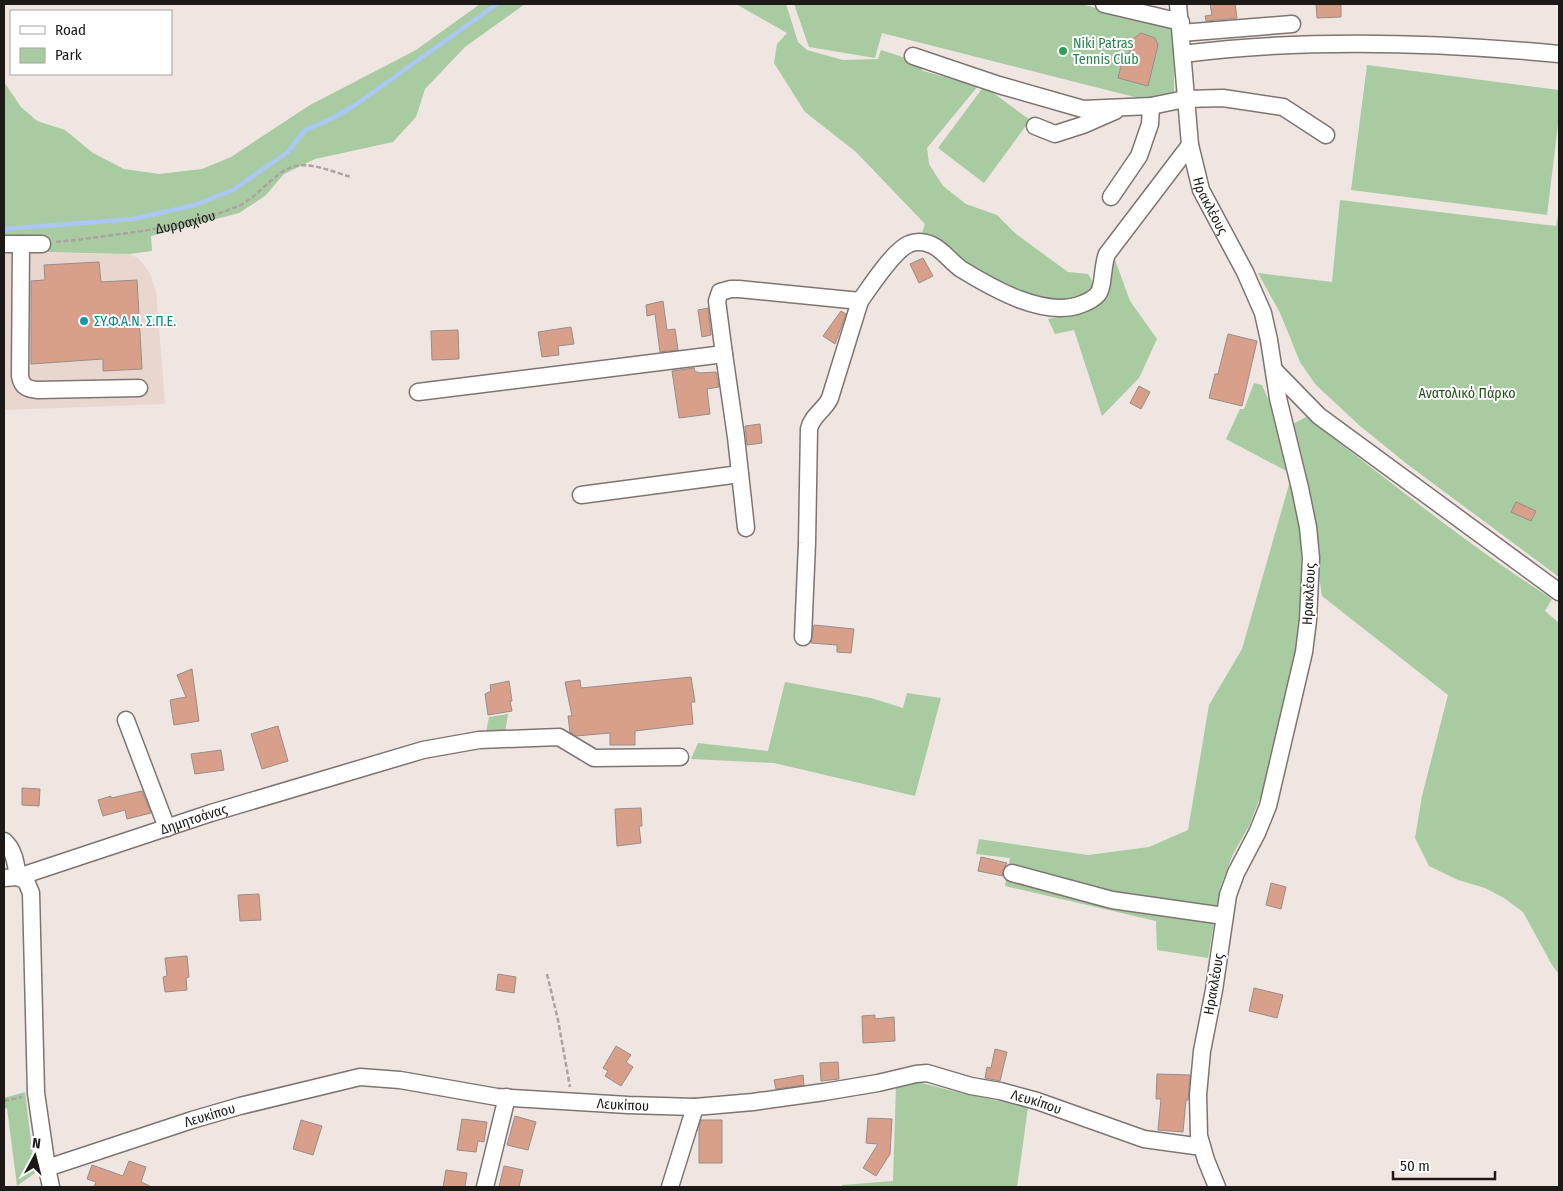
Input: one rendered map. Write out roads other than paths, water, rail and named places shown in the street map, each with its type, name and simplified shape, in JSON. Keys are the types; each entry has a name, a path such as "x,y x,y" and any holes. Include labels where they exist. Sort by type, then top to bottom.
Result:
{"street":[{"path":"1104,4 1181,28 1292,24"},
{"name":"Ηρακλέους","path":"1178,4 1190,145 1200,190 1245,272 1262,313 1269,340 1278,398 1308,527 1311,558 1308,620 1304,652 1268,806 1257,833 1231,883 1202,1051 1199,1075 1198,1116 1202,1147 1217,1187"},
{"path":"1183,54 1252,46 1340,44 1465,46 1559,54"},
{"path":"913,56 999,85 1083,109 1151,106 1185,99 1223,98 1283,107 1326,135"},
{"path":"1111,197 1140,156 1150,124 1151,106"},
{"path":"1035,126 1055,134 1083,125 1122,108"},
{"path":"803,637 809,429 812,419 825,407 830,398 860,301 900,250 911,243 917,242 932,245 978,279 1034,304 1063,309 1085,303 1096,296 1100,290 1107,254 1190,145"},
{"path":"4,244 42,244"},
{"path":"21,244 20,376 25,387 38,390 139,388"},
{"path":"746,528 717,301 720,292 739,289 860,301"},
{"path":"418,392 724,354"},
{"path":"1274,370 1319,416 1559,592"},
{"path":"581,495 740,474"},
{"path":"126,720 167,828"},
{"name":"Δημητσάνας","path":"11,878 167,828 424,750 479,740 559,737 594,758 680,757"},
{"path":"4,841 9,845 12,853 11,878 26,881 31,893 36,1093 46,1168 51,1187"},
{"path":"1012,873 1112,900 1224,916"},
{"name":"Λευκίπου","path":"46,1168 200,1117 360,1077 383,1078 507,1097 628,1105 695,1107 753,1102 815,1093 928,1073 971,1086 1019,1096 1144,1139 1202,1147"},
{"path":"485,1187 507,1097"},
{"path":"670,1187 695,1107"}],"waterway":[{"path":"4,229 133,219 195,205 233,190 288,152 305,130 333,118 355,105 497,4"}],"place":[{"name":"Niki Patras Tennis Club","path":"1063,51"},
{"name":"ΣΥ.Φ.Α.Ν. Σ.Π.Ε.","path":"84,321"}],"park label":[{"name":"Ανατολικό Πάρκο","path":"1467,393"}]}
